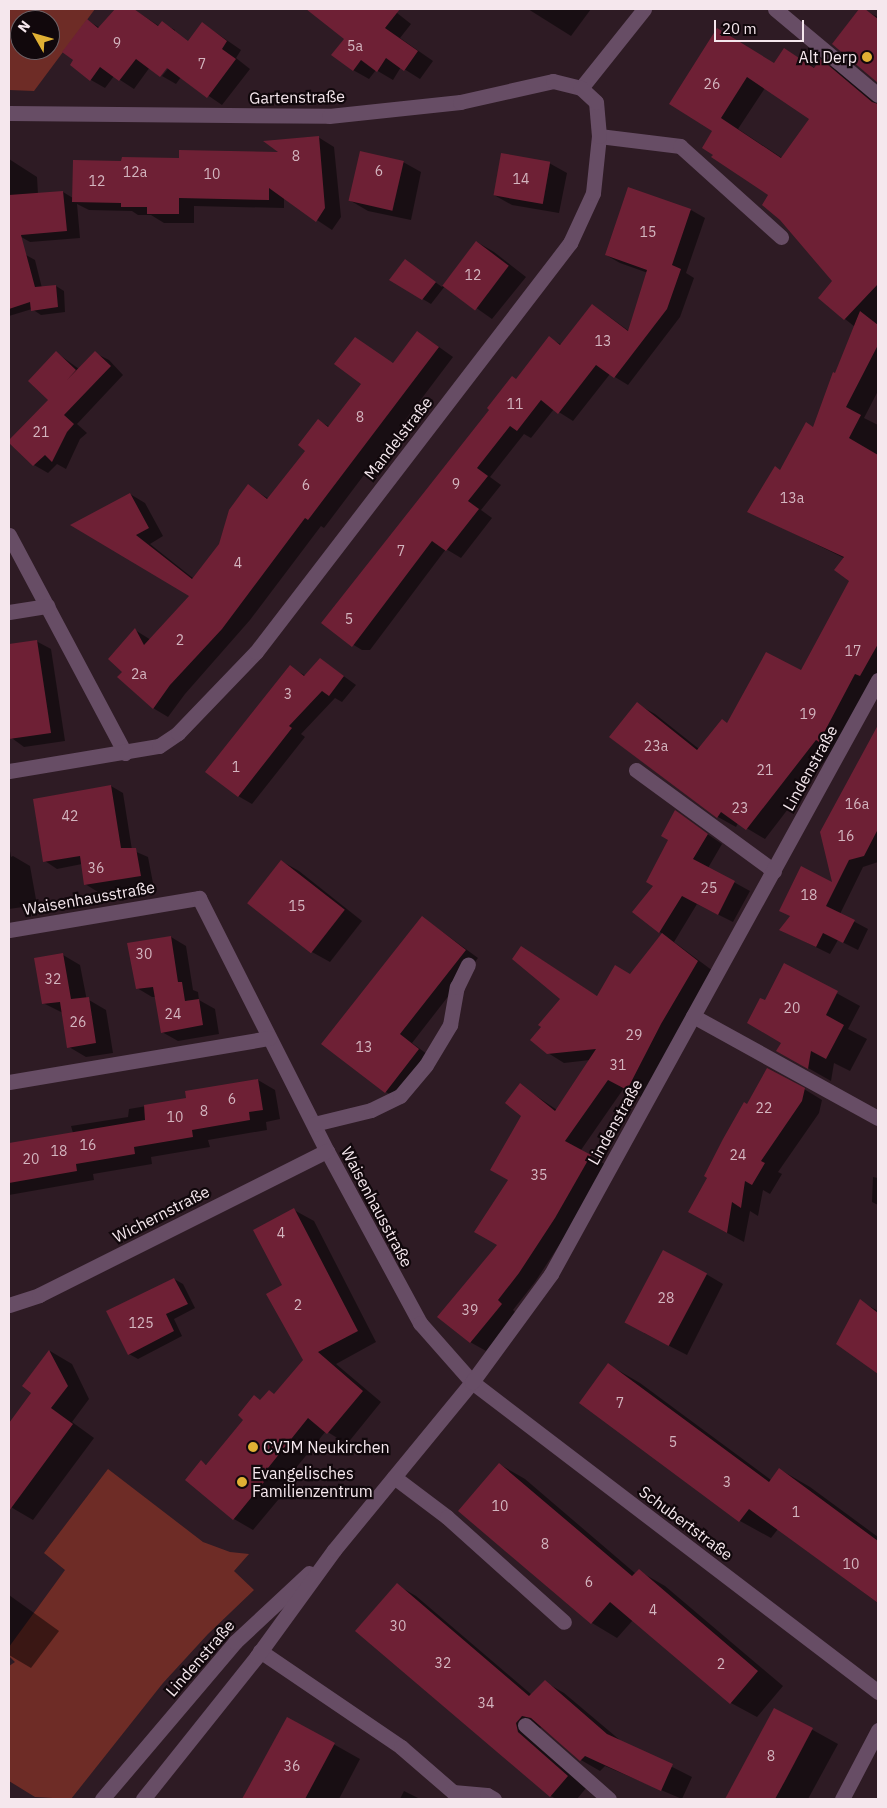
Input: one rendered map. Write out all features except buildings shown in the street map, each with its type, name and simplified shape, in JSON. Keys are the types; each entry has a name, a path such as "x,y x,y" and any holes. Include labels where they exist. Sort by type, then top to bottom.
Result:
{"street":[{"path":"581,88 644,9"},
{"path":"783,11 878,95"},
{"name":"Gartenstraße","path":"9,113 329,116 460,102 553,81 581,88"},
{"name":"Mandelstraße","path":"124,753 159,746 178,733 256,652 570,243 593,193 599,136 596,102 581,88"},
{"path":"599,136 680,146 781,237"},
{"path":"9,535 124,753 9,771"},
{"path":"9,612 48,606"},
{"name":"Lindenstraße","path":"143,1799 260,1651 334,1550 472,1382 551,1274 878,680"},
{"path":"636,770 774,871"},
{"name":"Waisenhausstraße","path":"9,930 199,898 327,1151 420,1323 472,1382"},
{"path":"314,1124 372,1110 400,1096 426,1065 450,1024 456,987 468,964"},
{"path":"693,1016 878,1118"},
{"path":"9,1082 269,1038"},
{"name":"Wichernstraße","path":"9,1305 39,1295 327,1151"},
{"name":"Schubertstraße","path":"472,1382 878,1692"},
{"path":"394,1477 447,1517 564,1622"},
{"name":"Lindenstraße","path":"102,1799 235,1642 334,1550"},
{"path":"260,1651 401,1746 453,1792 487,1795 494,1799"},
{"path":"525,1725 609,1799"},
{"path":"842,1799 878,1730"}],"shaded area":[{"path":"9,9 95,9 60,56 60,10 10,10 10,60 57,60 34,91 9,90"},
{"path":"108,1469 203,1542 230,1552 249,1554 234,1571 254,1590 208,1634 163,1683 71,1799 35,1797 9,1781 9,1666 15,1662 9,1656 9,1647 65,1570 44,1553"}],"place":[{"name":"Alt Derp","path":"867,57"},
{"name":"CVJM Neukirchen","path":"253,1447"},
{"name":"Evangelisches Familienzentrum","path":"242,1482"}]}
